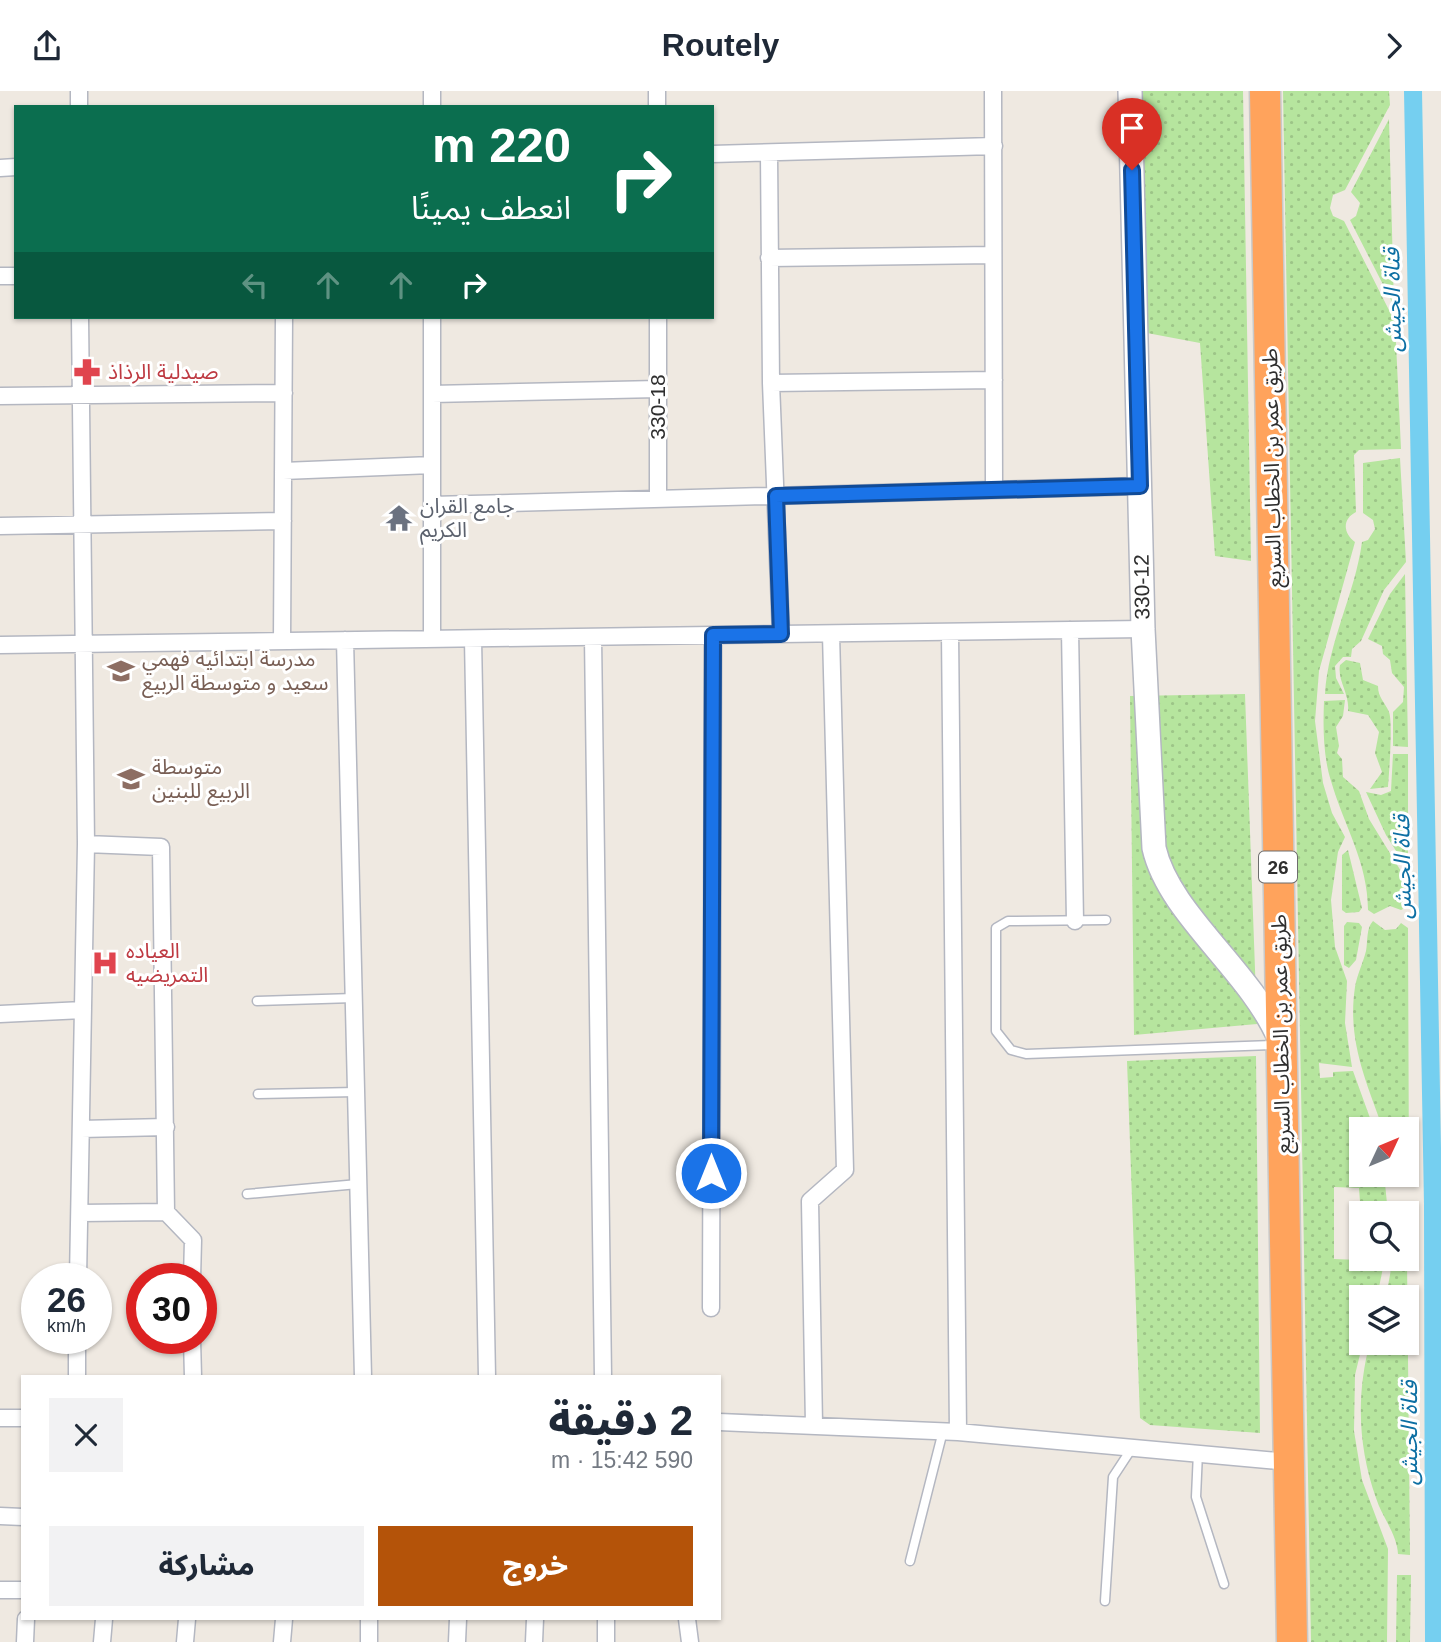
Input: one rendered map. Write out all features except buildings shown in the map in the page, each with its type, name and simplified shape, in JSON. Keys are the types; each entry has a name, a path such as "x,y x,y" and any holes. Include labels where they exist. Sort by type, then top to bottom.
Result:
{"highway":[{"name":"طريق عمر بن الخطاب السريع","path":"1265,91 1293,1642"}],"street":[{"path":"993,91 995,490"},
{"name":"330-12","path":"1130,91 1143,629 1152,836 1156,859 1172,891 1255,992 1281,1044"},
{"path":"714,155 994,146"},
{"path":"769,154 771,383 781,634"},
{"path":"769,258 993,255"},
{"path":"78,1263 86,844 80,319"},
{"path":"282,641 284,319"},
{"path":"432,319 432,639"},
{"name":"330-18","path":"657,319 658,497"},
{"path":"771,383 994,380"},
{"path":"432,394 658,389"},
{"path":"0,396 80,393 284,393"},
{"path":"284,471 432,465"},
{"path":"432,505 1140,486"},
{"path":"0,526 283,521"},
{"path":"0,645 1143,629"},
{"path":"1070,630 1075,921"},
{"path":"950,632 951,1431"},
{"path":"814,1425 810,1201 845,1170 831,633"},
{"path":"711,1308 713,635"},
{"path":"593,637 603,1375"},
{"path":"474,639 487,1375"},
{"path":"345,640 363,1375"},
{"path":"86,844 161,847 166,1212 193,1240 192,1263"},
{"path":"0,1014 83,1010"},
{"path":"81,1129 166,1127"},
{"path":"80,1213 166,1212"},
{"path":"77,1354 77,1375"},
{"path":"192,1354 193,1375"},
{"path":"0,1418 21,1417"},
{"path":"721,1422 951,1431 1289,1462"},
{"path":"0,1516 21,1517"},
{"path":"0,1590 21,1590"},
{"path":"25,1642 26,1620"},
{"path":"102,1642 104,1620"},
{"path":"185,1642 187,1620"},
{"path":"282,1642 284,1620"},
{"path":"369,1620 369,1642"},
{"path":"457,1642 458,1620"},
{"path":"534,1642 535,1620"},
{"path":"606,1620 606,1642"},
{"path":"687,1620 690,1642"}],"lane":[{"path":"1106,920 1008,921 996,928 996,1031 1011,1050 1026,1053 1281,1044"},
{"path":"257,1001 354,998"},
{"path":"258,1094 356,1092"},
{"path":"247,1194 358,1184"},
{"path":"910,1561 951,1431"},
{"path":"1105,1601 1113,1478 1134,1446"},
{"path":"1198,1452 1196,1497 1224,1584"}],"green space":[{"path":"1142,91 1243,91 1251,561 1215,556 1200,343 1147,333"},
{"path":"1283,91 1389,91 1390,105 1345,190 1333,195 1330,208 1333,216 1344,221 1395,322 1401,449 1359,450 1354,455 1356,512 1348,518 1346,530 1355,542 1319,671 1315,721 1323,783 1332,813 1345,837 1338,852 1331,900 1335,947 1347,981 1345,1023 1352,1067 1319,1063 1320,1078 1333,1077 1333,1072 1353,1071 1370,1117 1349,1117 1349,1187 1385,1187 1387,1201 1360,1201 1359,1188 1334,1187 1334,1259 1349,1260 1349,1271 1382,1271 1379,1285 1349,1285 1349,1355 1360,1355 1355,1375 1354,1431 1362,1480 1388,1549 1387,1642 1311,1642"},
{"path":"1389,119 1394,306 1350,220 1356,216 1360,203 1351,192"},
{"path":"1400,458 1406,562 1384,590 1361,641 1352,649 1351,657 1343,657 1335,666 1336,678 1344,694 1325,694 1331,656 1354,580 1362,542 1368,540 1375,529 1373,520 1363,513 1363,463"},
{"path":"1405,574 1408,747 1393,746 1393,712 1403,702 1404,687 1392,673 1390,660 1383,654 1382,646 1368,639 1390,594"},
{"path":"1346,660 1360,663 1363,680 1378,686 1380,697 1389,712 1391,737 1388,787 1370,789 1382,772 1375,753 1379,732 1368,715 1348,711 1340,671 1340,665"},
{"path":"1245,694 1257,1024 1134,1035 1130,696"},
{"path":"1345,700 1343,716 1336,727 1339,746 1337,753 1342,759 1343,777 1359,791 1369,819 1407,881 1407,907 1401,910 1390,906 1374,914 1368,910 1360,860 1328,771 1324,741 1324,701"},
{"path":"1393,754 1408,754 1408,870 1386,835 1366,792 1381,795 1391,791"},
{"path":"1348,850 1362,908 1359,912 1346,913 1342,910 1342,855"},
{"path":"1373,921 1385,930 1396,929 1401,923 1408,928 1409,1117 1379,1117 1356,1043 1353,1006 1355,987 1366,951 1369,927"},
{"path":"1347,922 1359,923 1362,927 1356,960 1349,968 1344,965 1344,926"},
{"path":"1256,1056 1260,1433 1150,1425 1140,1418 1127,1061"},
{"path":"1391,1271 1407,1271 1407,1285 1388,1285"},
{"path":"1367,1355 1408,1355 1410,1555 1398,1554 1395,1539 1370,1479 1361,1421"},
{"path":"1397,1575 1411,1575 1410,1642 1396,1642"}],"waterway":[{"name":"قناة الجيش","path":"1413,91 1433,1204 1434,1642"}],"place":[{"name":"صيدلية الرذاذ","path":"87,372"},
{"name":"جامع القران الكريم","path":"399,518"},
{"name":"مدرسة ابتدائيه فهمي سعيد و متوسطة الربيع","path":"121,671"},
{"name":"متوسطة الربيع للبنين","path":"131,779"},
{"name":"العياده التمريضيه","path":"105,963"}],"route":[{"path":"711,1173 713,635 781,634 776,496 1140,486 1132,170"}]}
